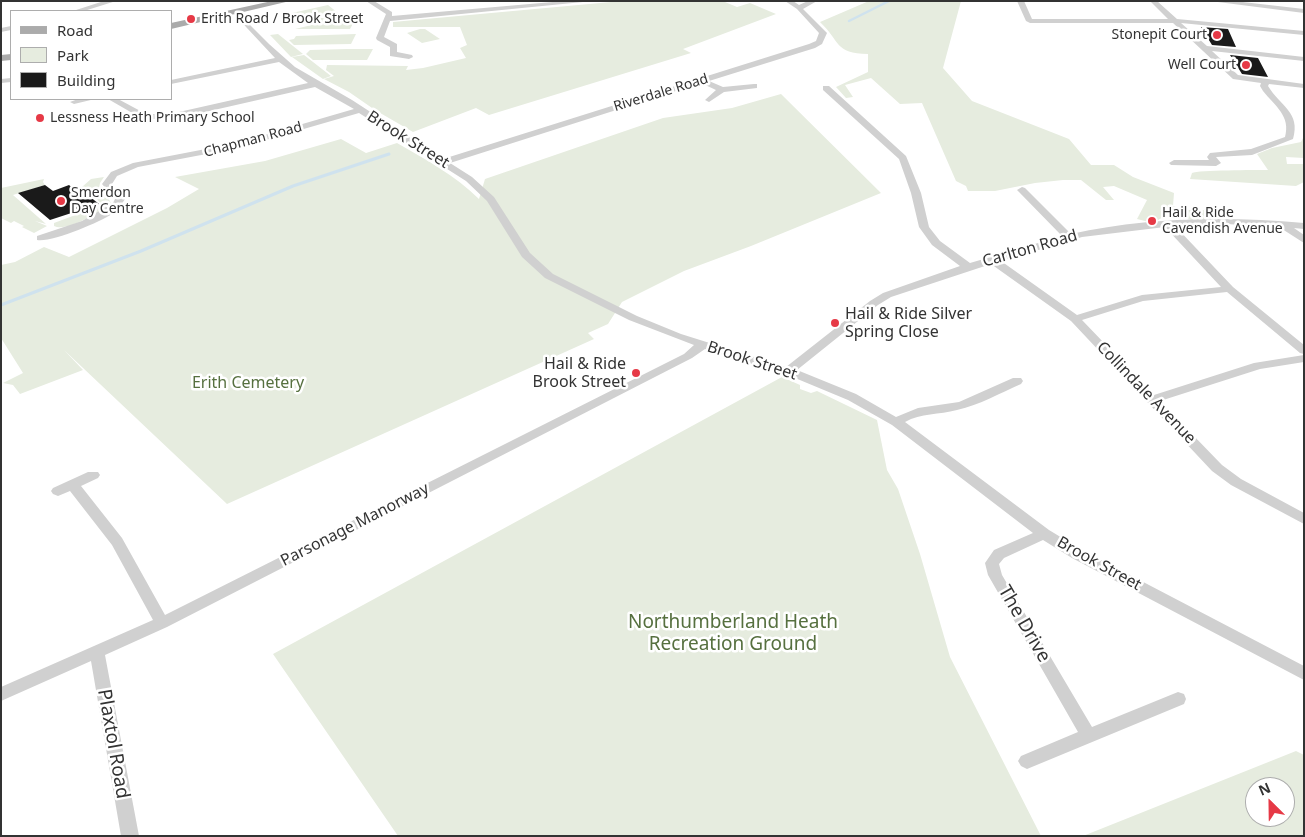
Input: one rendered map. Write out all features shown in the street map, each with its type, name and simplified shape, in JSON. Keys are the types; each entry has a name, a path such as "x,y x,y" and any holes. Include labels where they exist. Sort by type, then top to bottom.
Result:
{"main road":[{"path":"172,26 286,1"}],"street":[{"path":"81,10 113,1"},
{"path":"369,1 389,11 390,14 380,38 394,46 393,54 409,57"},
{"path":"388,20 590,1"},
{"path":"788,1 799,8 814,1"},
{"path":"1020,1 1030,21 1209,22 1304,34"},
{"path":"1153,1 1236,77 1304,86"},
{"path":"1213,1 1304,11"},
{"name":"Riverdale Road","path":"443,162 812,46 819,42 823,33 799,8"},
{"name":"Brook Street","path":"236,12 280,59 316,84 349,102 469,179 491,200 526,255 549,276 633,318 702,345 838,390 896,422 1044,534 1077,554 1304,674"},
{"path":"1204,48 1304,59"},
{"path":"172,82 280,59"},
{"path":"702,80 722,90"},
{"path":"1174,162 1216,163 1211,157 1213,155 1252,152 1289,139 1292,130 1291,119 1267,91 1264,86 1265,82"},
{"path":"114,100 144,116 170,117 316,84"},
{"path":"709,100 722,90 754,86"},
{"path":"826,88 903,158 916,193 924,227 936,243 968,267"},
{"path":"74,102 85,100"},
{"name":"Chapman Road","path":"41,238 79,226 116,206 120,199 108,187 110,178 127,168 238,145 360,110"},
{"path":"1022,190 1068,237"},
{"name":"Carlton Road","path":"787,372 874,303 887,295 968,267 1068,237 1119,229 1246,221 1304,226"},
{"path":"1281,224 1304,240"},
{"path":"1169,225 1229,289 1304,351"},
{"name":"Collindale Avenue","path":"993,260 1076,319 1218,468 1236,482 1304,519"},
{"path":"1076,319 1142,298 1229,289"},
{"name":"Parsonage Manorway","path":"1,694 162,623 688,356 702,345"},
{"path":"1153,399 1258,366 1304,358"},
{"path":"896,422 908,414 919,411 936,410 964,404 1017,381"},
{"path":"58,491 93,475"},
{"path":"72,484 117,542 162,623"},
{"name":"The Drive","path":"1044,534 999,554 992,563 995,575 1089,736"},
{"name":"Plaxtol Road","path":"97,653 130,836"},
{"path":"1027,761 1178,699"}],"green space":[{"path":"622,1 725,2 737,7 750,3 776,14 683,49 691,53 489,115 476,108 413,132 349,92 324,79 334,76 326,70 327,65 408,66 406,70 466,58 460,48 467,45 460,27 393,27 393,22"},
{"path":"869,1 961,1 943,68 972,101 1069,139 1091,165 1114,165 1133,177 1174,193 1173,206 1183,210 1225,210 1217,219 1193,220 1168,214 1153,223 1137,219 1147,200 1114,186 1103,187 1114,200 1106,200 1081,180 1035,183 995,191 968,191 966,186 956,181 922,103 900,104 871,78 845,85 853,97 846,98 836,87 868,72 868,54 843,49 820,22"},
{"path":"328,5 338,13 315,14 313,18 356,18 350,29 295,29 316,24 307,15 286,19 283,15"},
{"path":"425,29 440,39 422,43 407,33"},
{"path":"278,34 303,54 291,57 270,35"},
{"path":"356,34 351,44 294,45 289,40 294,39 296,36"},
{"path":"373,49 367,60 313,60 306,54 310,50"},
{"path":"304,55 331,76 323,79 292,57"},
{"name":"Erith Cemetery","path":"781,94 881,193 684,271 622,302 608,324 588,333 594,339 227,504 64,350 83,370 20,394 13,385 3,383 23,373 1,338 1,265 15,262 44,247 69,257 167,208 199,189 175,177 265,161 341,139 366,153 397,143 450,175 479,199 485,179 663,118 732,108"},
{"path":"1304,136 1304,158 1286,157 1287,164 1304,164 1304,182 1296,186 1190,179 1192,173 1196,172 1268,170 1257,154 1272,148 1301,142"},
{"path":"104,177 99,188 103,194 90,194 83,190 82,187 91,179"},
{"path":"44,179 45,185 13,195 46,224 35,221 47,226 34,233 14,221 11,223 1,218 1,188"},
{"path":"107,196 111,203 107,208 73,225 66,227 54,226 54,223 102,205 95,197"},
{"name":"Northumberland Heath Recreation Ground","path":"782,377 800,385 800,389 811,393 817,391 877,420 887,470 898,489 920,554 950,657 1041,836 398,836 273,654"},
{"path":"1296,751 1304,755 1304,836 1083,836"}],"building":[{"name":"Stonepit Court","path":"1201,27 1228,29 1236,47 1212,45"},
{"name":"Well Court","path":"1230,55 1258,58 1268,77 1242,74"},
{"name":"Smerdon Day Centre","path":"45,185 53,191 69,185 85,198 89,196 99,204 50,220 18,193"}],"waterway":[{"path":"849,21 889,1"},
{"path":"1,305 141,251 293,186 389,154"}],"place":[{"name":"Erith Road / Brook Street","path":"191,19"},
{"name":"Stonepit Court","path":"1217,35"},
{"name":"Well Court","path":"1246,65"},
{"name":"Lessness Heath Primary School","path":"40,118"},
{"name":"Smerdon Day Centre","path":"61,201"},
{"name":"Hail & Ride Cavendish Avenue","path":"1152,221"},
{"name":"Hail & Ride Silver Spring Close","path":"835,323"},
{"name":"Hail & Ride Brook Street","path":"636,373"}]}
